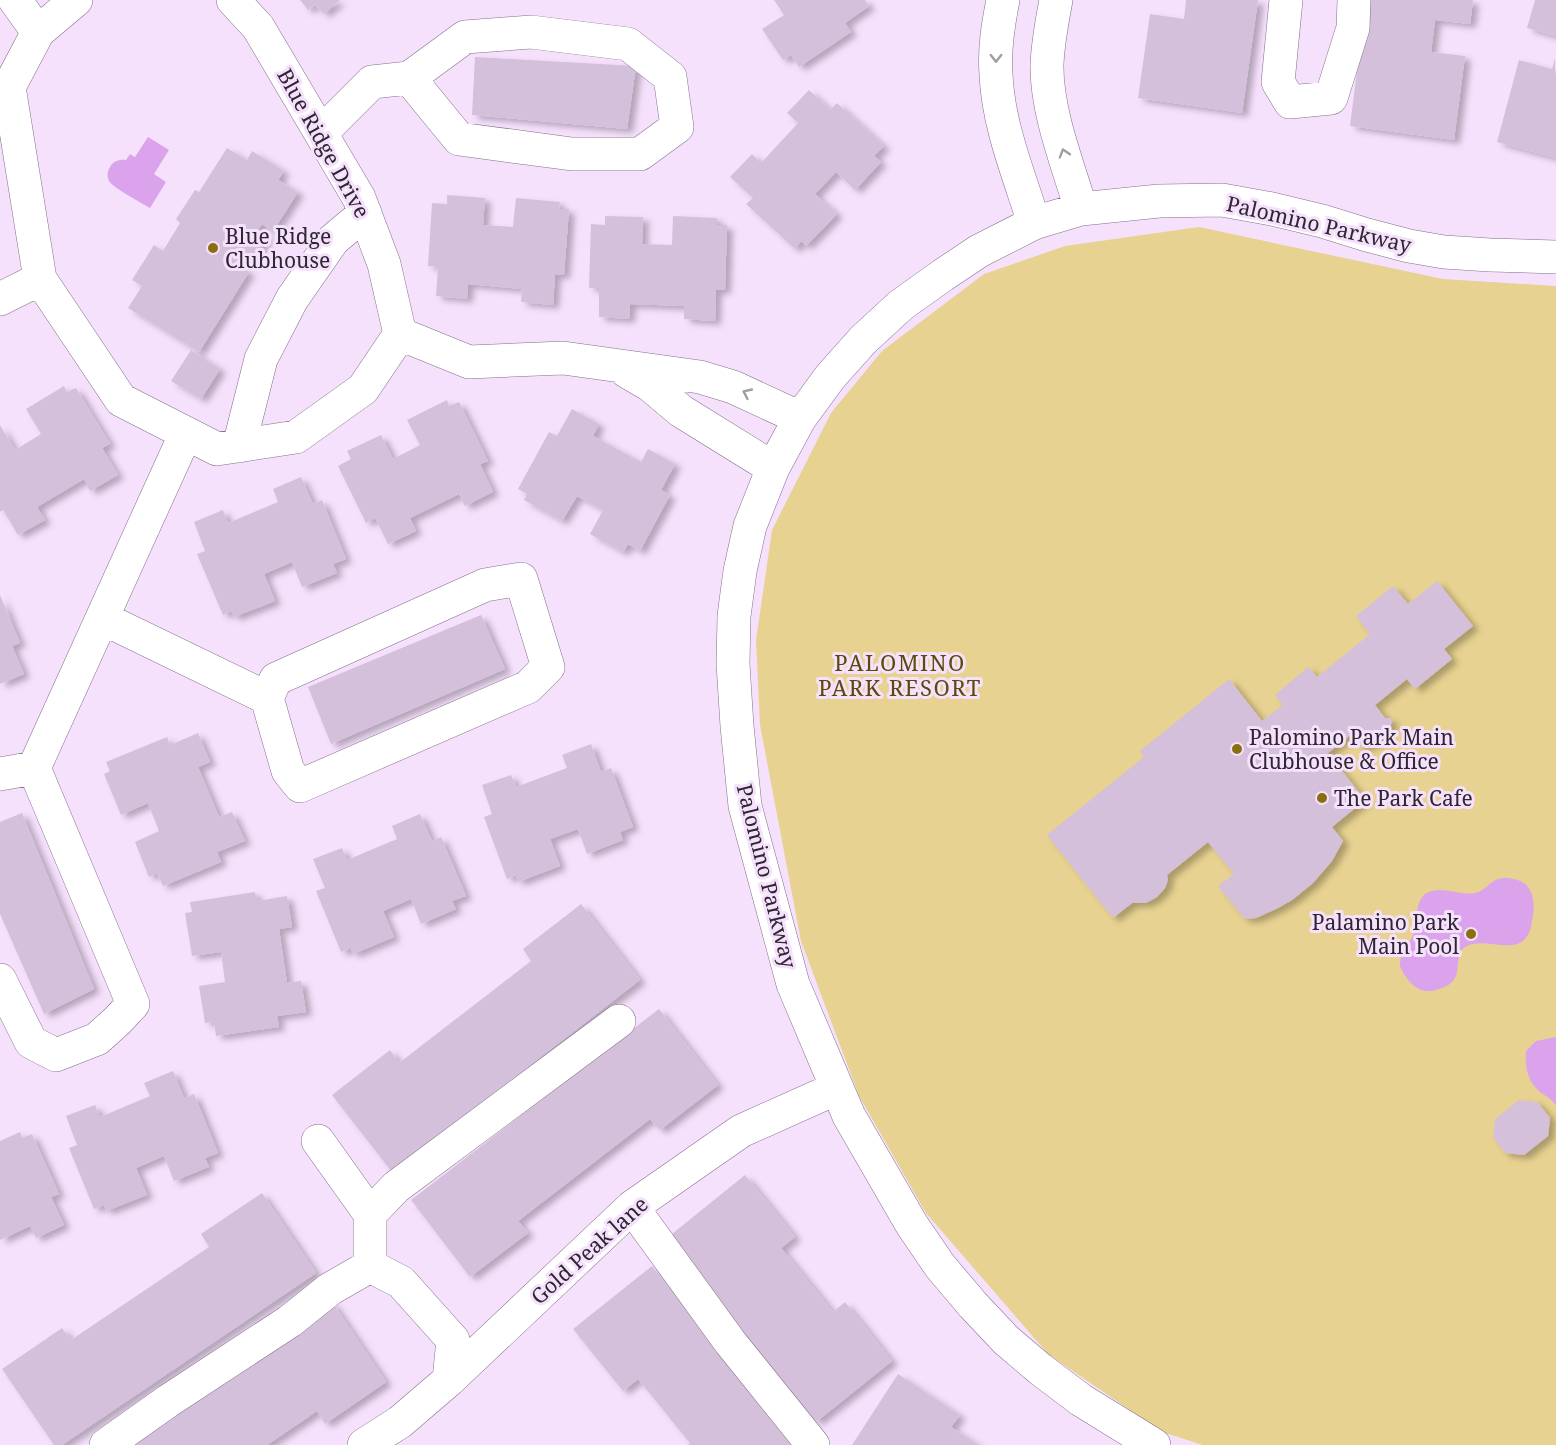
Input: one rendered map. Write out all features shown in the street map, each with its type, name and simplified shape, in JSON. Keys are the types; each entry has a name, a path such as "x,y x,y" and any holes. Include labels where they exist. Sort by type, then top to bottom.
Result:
{"street":[{"path":"15,0 38,32"},
{"path":"76,0 38,32 9,87 40,279 121,400 217,449 296,437 363,389 400,334 469,362 563,358 700,377 733,387 800,418"},
{"name":"Blue Ridge Drive","path":"233,0 258,27 359,198 384,264 400,334"},
{"path":"1003,0 997,32 996,74 1001,114 1034,223"},
{"path":"1056,0 1050,30 1047,66 1051,101 1081,209"},
{"path":"1286,0 1278,82 1290,102 1331,98 1353,28 1354,0"},
{"path":"321,133 372,82 409,78 465,37 531,32 628,44 670,77 677,127 640,154 572,154 459,139 409,78"},
{"name":"Palomino Parkway","path":"1154,1445 1081,1400 1040,1370 1006,1340 973,1305 940,1266 912,1225 849,1116 793,984 745,806 733,664 740,571 750,526 773,468 800,418 830,377 856,347 901,305 943,275 979,251 1034,223 1081,209 1159,201 1222,200 1272,209 1322,221 1367,236 1444,252 1556,257"},
{"path":"239,446 261,359 292,299 333,240 365,213"},
{"path":"0,299 40,279"},
{"path":"616,366 650,385 681,411 773,468"},
{"path":"0,980 31,1042 56,1055 97,1039 133,1004 34,768 186,433"},
{"path":"102,618 267,699 288,771 300,786 528,687 548,667 521,579 485,585 276,679 267,699"},
{"path":"0,774 34,768"},
{"path":"370,1214 396,1187 619,1021"},
{"name":"Gold Peak lane","path":"364,1445 406,1434 449,1380 632,1207 741,1131 837,1088"},
{"path":"318,1142 370,1214 370,1266"},
{"path":"632,1207 730,1342 813,1445"},
{"path":"370,1266 400,1282 453,1340 449,1380"},
{"path":"106,1445 168,1401 290,1321 330,1289 370,1266"}],"shaded area":[{"path":"148,137 169,150 154,174 166,182 150,208 116,187 109,181 108,176 113,163 126,160 130,154 135,157"},
{"path":"1199,227 1443,279 1556,286 1556,1445 1203,1445 1162,1432 1048,1354 926,1213 859,1096 801,941 760,725 756,640 772,530 831,413 882,351 984,274 1065,246"},
{"name":"Palamino Park Main Pool","path":"1507,878 1526,884 1533,897 1532,921 1528,934 1522,942 1514,945 1483,943 1465,947 1459,956 1457,974 1450,984 1436,990 1425,991 1412,984 1404,974 1400,962 1414,933 1419,903 1425,894 1437,890 1475,893 1495,880"},
{"path":"1556,1037 1556,1105 1532,1083 1527,1068 1526,1051 1536,1041"}],"building":[{"path":"300,0 340,0 324,14 315,4 308,10"},
{"path":"774,0 865,0 869,6 845,23 851,32 799,67 791,55 783,60 762,29 784,15"},
{"path":"1186,0 1258,0 1242,113 1138,98 1150,14 1184,19"},
{"path":"1366,0 1473,0 1470,24 1435,20 1431,52 1465,56 1454,140 1350,126"},
{"path":"1535,0 1556,0 1556,36 1527,28"},
{"path":"475,57 636,66 627,129 472,115"},
{"path":"1555,58 1556,158 1497,142 1519,60 1552,69"},
{"path":"809,90 830,110 837,103 884,146 874,156 881,162 855,190 836,172 815,194 837,214 806,246 801,241 795,249 746,204 753,198 730,177 752,154 761,163 798,123 787,113"},
{"name":"Blue Ridge Clubhouse","path":"227,148 247,160 252,151 284,171 278,180 298,192 273,231 262,224 258,230 268,236 252,262 241,256 236,264 249,272 199,352 128,308 142,286 132,280 154,245 163,251 180,223 176,219 195,190 199,192"},
{"path":"447,195 485,198 483,225 513,227 516,198 560,202 559,209 569,209 564,275 555,274 553,305 521,302 522,289 468,284 467,299 436,296 438,267 428,266 432,203 447,204"},
{"path":"605,216 643,217 642,244 672,245 673,216 717,218 717,225 727,225 725,290 716,290 715,321 684,319 684,306 630,304 629,319 599,317 599,288 589,288 591,224 605,225"},
{"path":"191,350 220,369 201,399 171,381"},
{"path":"64,386 67,392 76,388 110,444 102,448 118,475 90,491 84,479 37,507 45,520 18,535 3,510 0,512 0,425 15,450 41,434 26,409"},
{"path":"447,400 449,406 459,402 488,461 480,464 493,492 465,506 459,494 410,518 416,531 388,544 375,518 366,523 338,466 351,459 347,451 381,435 393,459 420,445 407,420"},
{"path":"572,409 599,424 593,436 641,462 648,449 675,464 661,490 670,495 640,551 628,544 623,552 590,534 603,510 577,496 562,521 524,500 527,494 518,489 549,432 557,436"},
{"path":"301,477 313,504 322,500 346,559 333,564 337,573 302,587 292,562 264,574 275,601 234,617 231,611 223,615 197,554 205,551 194,522 223,510 228,523 278,502 273,489"},
{"name":"Palomino Park Main Clubhouse & Office","path":"1437,581 1473,626 1444,649 1452,659 1415,689 1407,679 1375,705 1385,718 1393,719 1382,739 1358,748 1358,739 1353,733 1328,753 1365,800 1332,827 1343,841 1332,861 1313,883 1278,908 1256,918 1245,919 1218,886 1234,874 1208,842 1167,875 1165,888 1157,897 1146,903 1132,903 1113,918 1047,835 1144,757 1140,751 1229,679 1262,721 1283,705 1275,695 1308,667 1317,677 1370,634 1356,616 1393,586 1408,604"},
{"path":"0,595 20,643 12,646 24,674 0,684"},
{"path":"481,615 505,669 331,744 308,687"},
{"path":"198,733 210,762 198,767 219,817 232,812 245,841 217,852 221,862 163,886 157,873 149,877 135,842 159,831 148,803 121,815 104,774 110,771 106,762 167,737 170,745"},
{"path":"591,744 601,772 611,768 633,827 620,832 623,840 587,854 578,829 550,839 560,866 518,882 516,875 507,879 484,817 492,814 482,785 511,775 516,787 567,768 562,755"},
{"path":"22,813 94,989 44,1014 0,914 0,822"},
{"path":"420,814 432,841 441,837 466,896 452,901 456,909 421,924 411,899 383,911 394,937 353,954 351,948 341,952 316,891 325,888 313,859 342,848 347,860 397,839 392,826"},
{"path":"255,892 257,901 287,896 292,927 279,929 287,983 301,981 306,1012 277,1016 279,1027 216,1036 214,1022 205,1023 199,986 225,982 221,952 192,956 185,913 192,912 190,902"},
{"path":"581,904 640,980 392,1172 332,1095 390,1050 399,1063 531,961 523,949"},
{"path":"659,1009 718,1085 660,1130 650,1119 518,1221 528,1233 470,1277 411,1200"},
{"path":"173,1071 184,1098 194,1094 218,1153 205,1158 209,1167 174,1181 164,1156 136,1168 147,1195 106,1211 104,1205 94,1209 69,1148 77,1145 66,1116 95,1105 100,1117 150,1096 144,1083"},
{"path":"1519,1100 1537,1102 1550,1118 1548,1136 1524,1155 1505,1153 1493,1137 1495,1119"},
{"path":"20,1132 22,1138 32,1134 59,1194 51,1197 64,1225 36,1238 30,1226 0,1240 0,1141"},
{"path":"745,1175 795,1237 781,1248 833,1312 845,1302 892,1361 816,1422 667,1238"},
{"path":"262,1193 316,1273 62,1445 54,1445 2,1369 62,1328 71,1340 209,1247 201,1234"},
{"path":"652,1266 797,1445 688,1445 690,1443 638,1379 623,1391 573,1329"},
{"path":"332,1302 386,1382 325,1424 317,1411 267,1445 121,1445"},
{"path":"898,1374 960,1415 951,1427 979,1445 852,1445"}],"place":[{"name":"Blue Ridge Clubhouse","path":"213,248"},
{"name":"Palomino Park Main Clubhouse & Office","path":"1237,749"},
{"name":"The Park Cafe","path":"1322,798"},
{"name":"Palamino Park Main Pool","path":"1471,934"}],"district":[{"name":"PALOMINO PARK RESORT","path":"900,674"}]}
